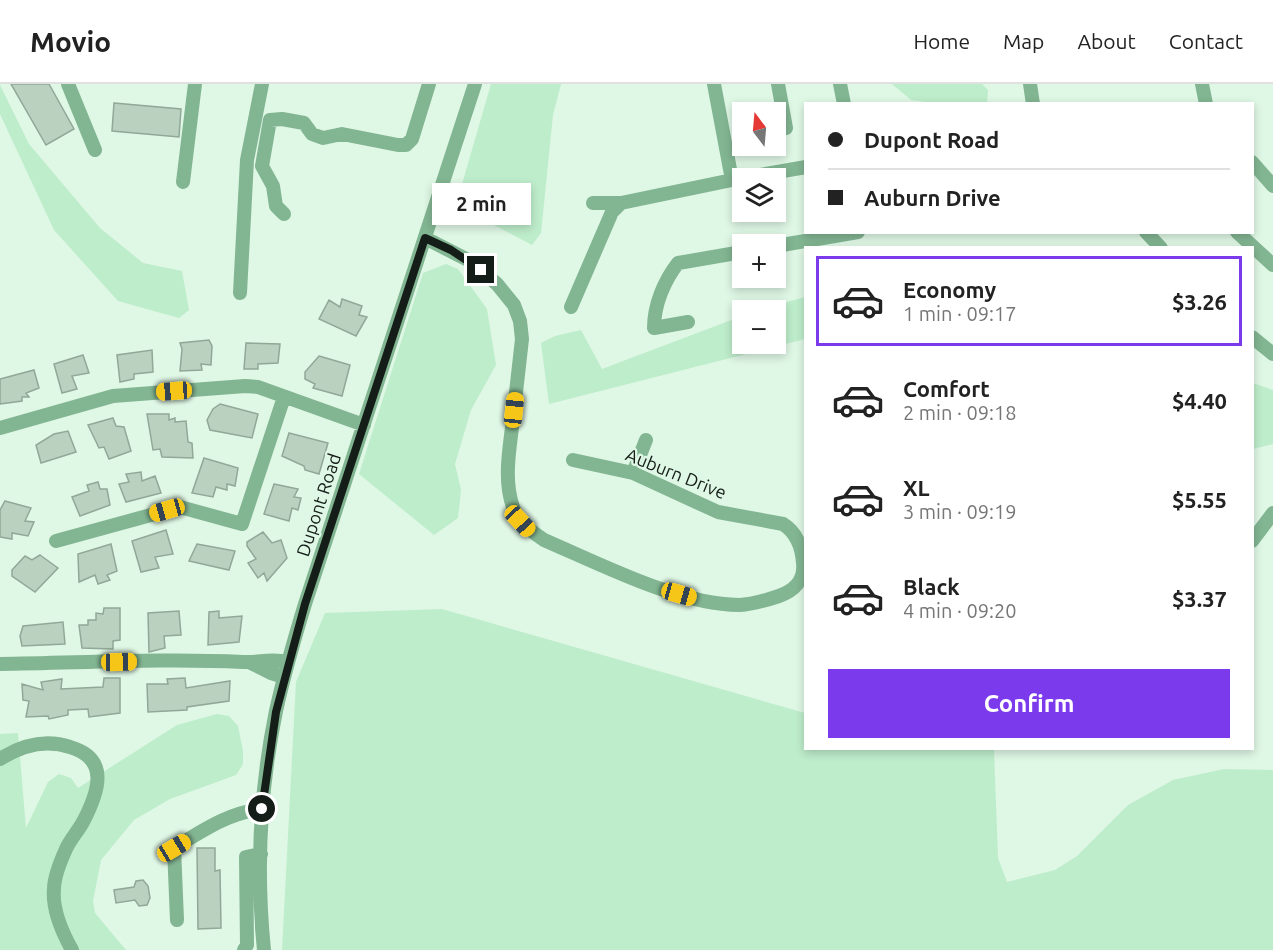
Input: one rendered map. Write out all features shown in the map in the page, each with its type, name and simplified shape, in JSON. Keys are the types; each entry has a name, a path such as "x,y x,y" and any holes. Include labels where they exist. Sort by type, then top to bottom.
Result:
{"street":[{"path":"68,84 95,150"},
{"path":"183,182 195,84"},
{"path":"240,294 246,170 262,84"},
{"path":"284,214 276,206 273,186 262,166 270,120 282,119 304,123 312,134 323,138 342,134 406,145 412,139 429,84"},
{"name":"Dupont Road","path":"264,950 262,809 273,732 284,677 475,84"},
{"path":"593,203 621,202 732,180 714,84"},
{"path":"778,84 781,102"},
{"path":"840,84 844,102"},
{"path":"1030,84 1033,102"},
{"path":"1202,84 1206,102"},
{"path":"1254,164 1273,186"},
{"path":"786,171 804,167"},
{"path":"571,307 612,212 621,202"},
{"path":"786,244 846,234"},
{"path":"1148,234 1159,246"},
{"path":"1239,234 1252,246"},
{"name":"Auburn Drive","path":"425,238 468,260 497,284 514,305 520,321 522,339 509,458 509,490 513,508 520,521 529,530 544,540 663,590 711,603 741,606 769,600 796,587 802,578 803,555 798,539 783,524 718,512 633,473 573,460"},
{"path":"1254,248 1273,265"},
{"path":"688,322 654,328 654,311 672,271 678,263 732,254"},
{"path":"1254,339 1273,354"},
{"path":"0,429 113,396 245,386 258,387 364,425"},
{"path":"56,541 180,507 242,524 284,397"},
{"path":"633,473 646,440"},
{"path":"1254,538 1273,513"},
{"path":"0,664 214,661 251,663 262,659 288,662"},
{"path":"251,663 284,677"},
{"path":"0,759 32,745 57,744 78,749 92,759 99,775 99,782 83,821 66,849 53,888 56,915 72,950"},
{"path":"177,920 174,848 235,814 262,809"},
{"path":"245,947 246,856 261,854"}],"green space":[{"path":"491,84 561,84 553,115 541,233 532,245 456,205"},
{"path":"892,84 982,84 988,90 987,102 911,100"},
{"path":"0,85 29,144 100,228 143,263 182,271 189,310 179,318 118,301 54,230 0,114"},
{"path":"446,264 458,269 487,309 496,365 471,410 455,464 461,490 458,518 434,535 359,474 423,273"},
{"path":"804,297 804,339 786,344 786,302"},
{"path":"732,320 732,354 746,354 549,404 541,343 555,336 581,330 602,369"},
{"path":"1254,383 1273,390 1273,444 1254,449"},
{"path":"442,609 804,713 804,750 994,750 998,858 1007,882 1055,870 1077,856 1128,805 1173,780 1224,769 1273,770 1273,950 282,950 296,682 325,613"},
{"path":"217,714 229,716 238,726 243,764 236,775 170,799 134,820 101,860 93,901 95,913 126,950 0,950 0,734 18,733 26,828 48,782 59,774 71,778 78,788 177,725"}],"building":[{"path":"11,84 49,84 74,129 46,145"},
{"path":"114,103 181,109 179,137 112,131"},
{"path":"342,299 362,306 359,315 367,317 356,336 319,319 329,300 340,307"},
{"path":"209,340 212,346 211,365 201,364 202,370 180,371 182,349 180,343"},
{"path":"246,343 280,344 278,363 258,364 258,369 244,369"},
{"path":"152,350 153,372 134,374 134,379 120,382 117,355"},
{"path":"83,355 89,373 72,376 77,389 62,393 54,364"},
{"path":"319,356 350,365 342,396 313,388 315,384 305,379 305,372"},
{"path":"34,370 39,388 26,393 29,397 22,397 22,401 0,404 0,379"},
{"path":"220,404 258,414 252,438 210,430 207,420 213,409"},
{"path":"147,414 169,414 169,420 175,418 175,422 186,421 188,442 192,443 193,458 162,457 160,449 153,450"},
{"path":"113,418 116,426 124,427 131,451 109,459 104,447 99,448 88,425"},
{"path":"68,431 76,452 41,463 36,445 54,434"},
{"path":"289,433 328,443 319,474 305,470 304,466 282,456"},
{"path":"204,458 238,468 235,486 227,484 227,490 216,487 213,497 192,493"},
{"path":"141,472 142,481 155,476 161,493 126,502 119,484 129,482 126,474"},
{"path":"98,482 100,489 107,489 110,505 80,516 72,497 89,491 87,485"},
{"path":"274,484 298,489 294,497 301,498 298,510 292,508 289,521 264,514"},
{"path":"5,501 31,508 25,521 34,522 28,536 12,533 12,539 0,537 0,510"},
{"path":"166,530 173,554 155,557 159,568 141,572 132,541"},
{"path":"263,532 272,543 281,540 287,558 267,581 264,573 258,578 248,563 256,559 247,546 247,542"},
{"path":"111,544 117,571 107,575 110,580 98,584 95,575 79,582 78,554"},
{"path":"197,544 235,551 229,570 189,561"},
{"path":"40,555 58,568 35,592 12,576 12,570 25,556 32,560"},
{"path":"104,608 120,608 120,640 113,641 113,649 82,648 79,625 88,625 88,620 96,620 96,613 103,614"},
{"path":"179,611 181,635 164,636 165,648 149,652 148,613"},
{"path":"219,611 219,618 242,616 239,642 208,645 209,612"},
{"path":"63,622 65,644 22,646 20,636 23,626"},
{"path":"104,678 120,678 120,713 89,717 88,709 68,710 68,715 49,719 48,716 26,717 29,701 23,700 22,684 43,690 41,682 62,679 61,689 103,687"},
{"path":"185,678 186,688 230,681 229,701 187,707 187,710 148,712 147,684 168,684 167,679"},
{"path":"197,848 215,848 215,871 220,870 221,928 198,929"},
{"path":"143,880 148,886 150,898 147,905 139,906 135,900 116,903 114,890 134,887 136,881"}],"route":[{"path":"262,809 276,712 288,662 425,238 451,250 481,270"}]}
